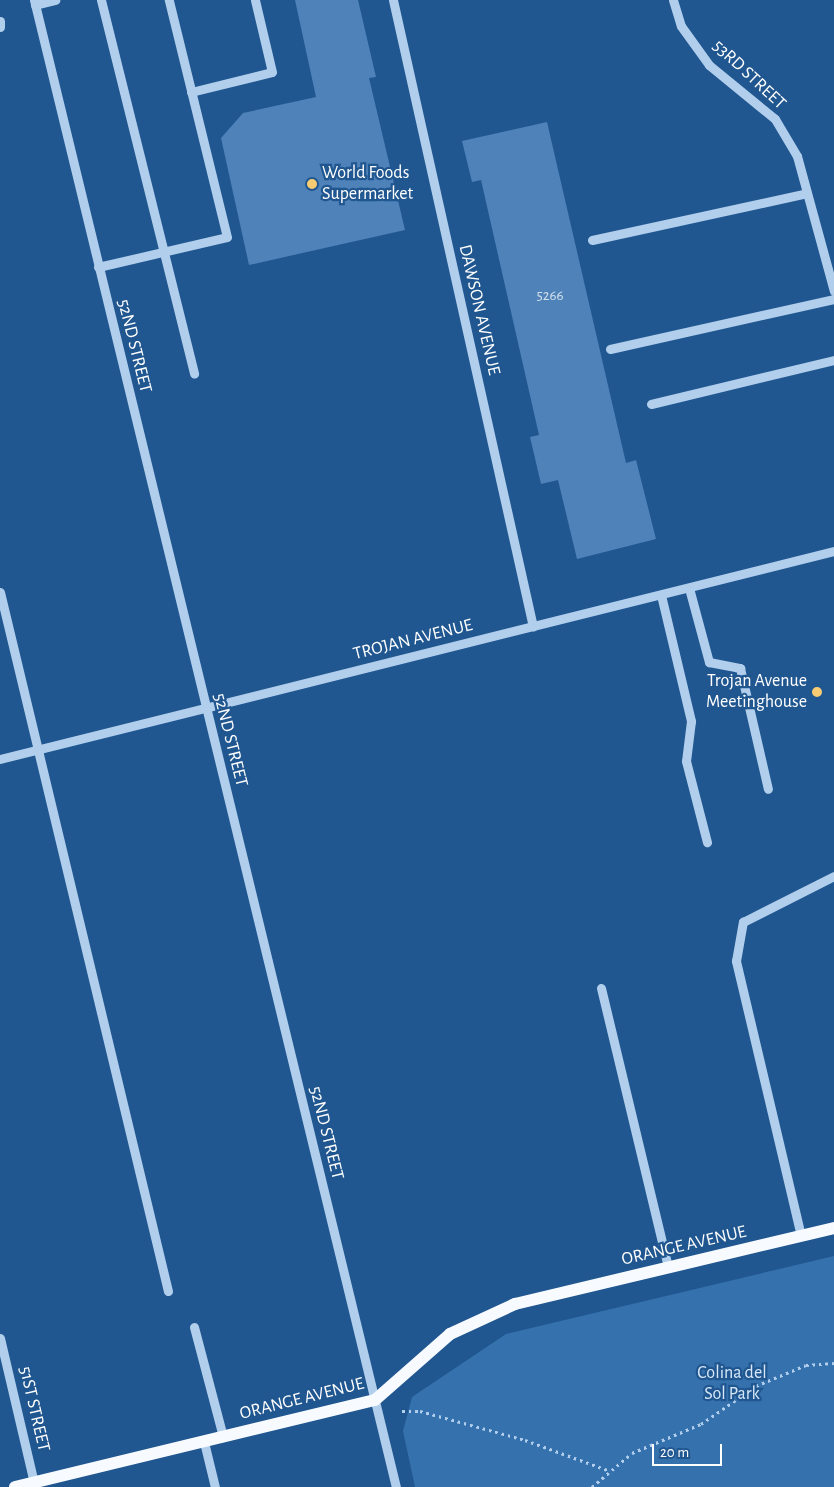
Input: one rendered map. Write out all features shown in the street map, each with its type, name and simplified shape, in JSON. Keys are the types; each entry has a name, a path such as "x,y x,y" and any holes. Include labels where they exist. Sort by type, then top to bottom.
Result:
{"main road":[{"name":"ORANGE AVENUE","path":"15,1487 35,1485 375,1400 450,1334 515,1304 834,1228"}],"street":[{"path":"34,3 55,0"},
{"path":"101,0 194,374"},
{"path":"98,267 227,237 169,0"},
{"path":"191,92 272,72 255,0"},
{"name":"DAWSON AVENUE","path":"393,0 533,627"},
{"name":"53RD STREET","path":"672,0 681,26 709,65 776,119 797,156 831,270 834,291"},
{"name":"52ND STREET","path":"34,3 396,1487"},
{"path":"0,21 0,27"},
{"path":"592,240 807,192"},
{"path":"610,349 834,299"},
{"path":"651,404 834,360"},
{"name":"TROJAN AVENUE","path":"0,758 206,709 834,551"},
{"path":"689,588 710,662 740,668 768,789"},
{"path":"0,592 168,1291"},
{"path":"662,595 691,721 686,761 707,842"},
{"path":"801,1236 736,961 743,922 834,876"},
{"path":"601,988 668,1268"},
{"path":"194,1327 223,1438"},
{"name":"51ST STREET","path":"0,1338 35,1485"},
{"path":"204,1442 214,1487"}],"path":[{"path":"592,1487 632,1453 718,1414 765,1381 806,1365 834,1363"},
{"path":"402,1411 420,1411 525,1440 610,1471"}],"green space":[{"name":"Colina del Sol Park","path":"834,1256 834,1487 415,1487 403,1431 412,1397 506,1334"}],"building":[{"name":"World Foods Supermarket","path":"295,0 358,0 376,77 369,78 405,230 249,265 221,138 243,113 316,97"},
{"path":"547,122 626,463 636,460 656,539 577,559 558,480 541,484 530,437 539,435 481,180 472,182 462,141"}],"place":[{"name":"World Foods Supermarket","path":"312,184"},
{"name":"Trojan Avenue Meetinghouse","path":"817,692"}]}
